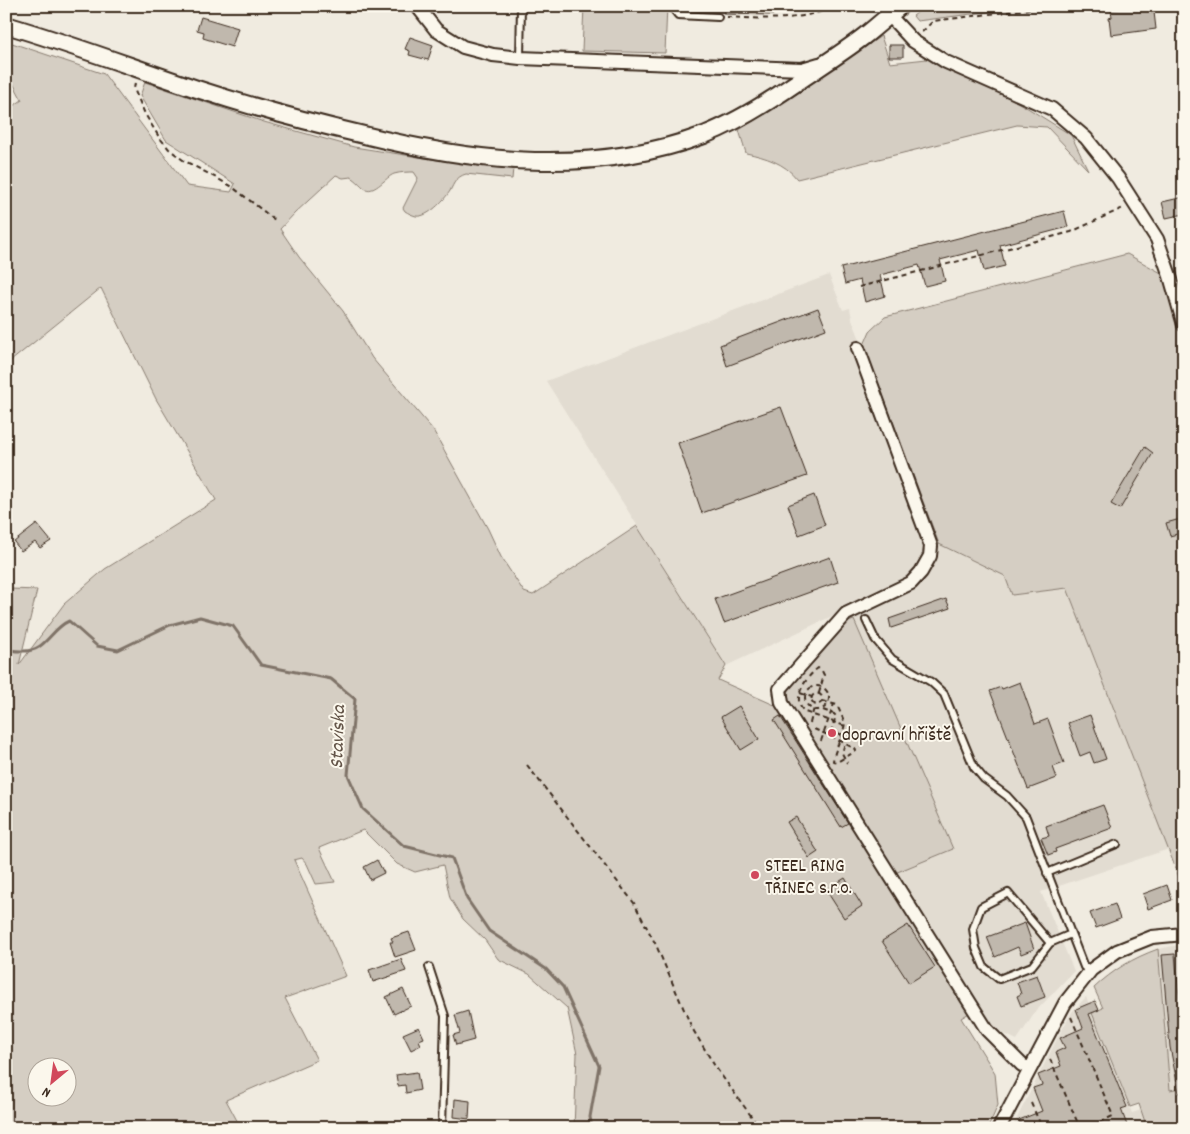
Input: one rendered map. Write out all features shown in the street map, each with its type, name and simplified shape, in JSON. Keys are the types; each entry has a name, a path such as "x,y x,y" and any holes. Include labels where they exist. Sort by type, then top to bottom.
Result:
{"street":[{"path":"417,6 436,30 463,47 494,55 520,58 802,68 826,63"},
{"path":"6,25 48,37 250,106 417,148 496,159 570,162 607,159 642,153 705,134 730,123 753,111 826,63 894,11 913,41 946,62 1052,109 1086,138 1118,178 1157,239 1184,325"},
{"path":"858,348 931,546 930,556 921,572 911,584 846,614 780,689 782,703 987,1030 1022,1065 1030,1069"},
{"path":"999,1128 1065,1003 1091,970 1117,951 1152,937 1184,934"}],"lane":[{"path":"520,58 521,6"},
{"path":"671,6 678,15 718,17"},
{"path":"866,620 875,639 892,659 930,682 944,694 974,767 984,779 1007,796 1026,817 1084,967 1091,970"},
{"path":"1047,873 1117,844"},
{"path":"1050,943 1008,892 981,907 973,929 976,948 984,967 999,979 1032,966 1050,943 1071,934"},
{"path":"429,967 445,1016 442,1128"}],"path":[{"path":"718,17 787,18 806,16 835,6"},
{"path":"913,41 933,21 1055,6"},
{"path":"138,68 134,90 145,114 169,149 183,160 231,186 275,220"},
{"path":"860,287 1072,232 1134,203"},
{"path":"822,701 819,693 824,675 818,668 808,677 800,693 799,701 801,708 844,726"},
{"path":"805,695 812,688 821,687 828,693 828,702 823,710"},
{"path":"800,693 812,697"},
{"path":"812,697 815,693 819,693"},
{"path":"805,695 806,704 836,716 832,730 847,737 842,753 847,762"},
{"path":"812,697 815,704 810,720 812,726 817,732 839,740 856,750 836,762 829,756"},
{"path":"815,704 819,704 822,701 838,707 844,726 833,759"},
{"path":"822,744 823,734 834,704"},
{"path":"528,765 634,903 656,945 692,1028 716,1068 760,1128"},
{"path":"1065,1003 1114,1116 1086,1128"},
{"path":"1044,1044 1080,1128"},
{"path":"1032,1103 1042,1128"}],"shaded area":[{"path":"584,6 667,6 665,53 582,51"},
{"path":"926,6 1034,6 917,21 913,16"},
{"path":"881,36 890,63 936,58 1026,107 1071,135 1088,170 1047,127 1017,125 797,179 781,165 746,153 739,130 798,93"},
{"path":"6,41 104,74 187,186 231,192 235,184 166,140 140,96 145,82 264,122 354,147 444,161 513,168 512,179 463,175 456,181 440,203 421,216 410,214 403,208 418,178 414,172 394,174 377,187 369,190 351,177 343,178 336,175 280,229 299,257 343,311 372,358 433,430 488,529 501,557 524,592 533,595 637,526 726,666 718,680 779,707 788,699 789,687 845,623 854,620 953,849 895,873 971,1012 961,1018 995,1073 998,1105 988,1128 574,1128 577,1054 567,1008 529,974 498,959 485,940 463,919 450,898 443,865 415,872 397,864 363,830 319,848 335,882 316,884 307,864 302,858 294,860 346,976 285,998 317,1060 226,1100 241,1128 6,1128 6,592 11,589 37,590 19,665 64,604 105,569 216,500 156,399 101,288 6,365 6,111 22,100 6,70"},
{"path":"1127,254 1165,275 1184,346 1184,890 1067,588 1012,595 1005,576 939,544 864,345 870,331 885,317"},
{"path":"829,275 843,310 850,308 852,319 939,544 1005,576 1012,595 1067,588 1169,849 1041,892 1074,971 1036,1011 1017,1040 991,1027 887,878 854,620 850,621 845,610 726,666 546,381"},
{"path":"1184,944 1184,1087 1170,1090 1158,949"},
{"path":"1158,949 1170,1090 1184,1087 1184,1128 1147,1128 1139,1104 1130,1107 1092,1013 1103,1008 1094,988 1124,965"},
{"path":"1086,997 1132,1113 1141,1110 1147,1128 1012,1128 1059,1035 1072,1012"}],"building":[{"path":"724,6 773,6 773,15 724,14"},
{"path":"1150,6 1151,13 1154,12 1156,29 1111,35 1109,18 1112,17 1111,10"},
{"path":"201,17 238,28 232,47 203,38 204,32 197,30"},
{"path":"410,37 433,45 428,60 409,55 410,51 405,49"},
{"path":"889,45 903,45 903,57 889,57"},
{"path":"1184,197 1184,214 1166,218 1162,202"},
{"path":"1064,211 1068,227 1000,245 1005,266 984,271 979,250 940,260 945,281 925,286 919,265 880,275 885,296 865,302 860,280 845,284 841,268"},
{"path":"818,308 826,329 727,366 720,345"},
{"path":"781,407 807,476 702,513 678,443"},
{"path":"1145,447 1153,453 1120,509 1111,504"},
{"path":"814,495 825,525 799,535 788,505"},
{"path":"1184,518 1184,532 1170,536 1166,523"},
{"path":"37,524 51,541 40,548 35,542 21,551 14,542"},
{"path":"830,557 838,582 724,623 715,599"},
{"path":"946,599 950,608 891,628 889,619"},
{"path":"1020,682 1035,724 1048,719 1064,763 1053,767 1057,778 1028,789 990,691 1001,687 1002,689"},
{"path":"739,706 759,739 741,750 721,717"},
{"path":"1090,715 1106,759 1094,763 1090,752 1080,756 1068,723"},
{"path":"780,716 848,823 841,827 774,720"},
{"path":"1103,805 1112,828 1055,849 1056,852 1048,855 1041,838 1049,836 1046,826"},
{"path":"796,817 818,852 809,858 787,822"},
{"path":"377,860 384,873 370,880 364,867"},
{"path":"845,878 862,906 844,918 826,890"},
{"path":"1167,885 1172,900 1148,909 1143,894"},
{"path":"1115,904 1120,919 1096,928 1090,913"},
{"path":"1025,923 1034,949 1021,954 1018,947 995,957 987,937"},
{"path":"908,925 935,967 909,983 882,941"},
{"path":"409,932 416,950 395,957 390,942 393,942 391,938"},
{"path":"1175,954 1184,1050 1184,1093 1179,1093 1170,1047 1162,955"},
{"path":"401,959 406,971 373,982 369,970"},
{"path":"1037,975 1045,997 1021,1006 1017,996 1021,994 1017,982"},
{"path":"403,989 411,1006 394,1014 386,997"},
{"path":"1095,1001 1099,1010 1089,1014 1127,1107 1121,1109 1128,1128 1022,1128 1019,1120 1042,1111 1033,1088 1042,1085 1038,1075 1061,1066 1056,1052 1065,1048 1060,1038 1083,1028 1076,1009"},
{"path":"468,1011 474,1040 456,1045 453,1035 460,1033 455,1015"},
{"path":"419,1027 424,1038 419,1040 421,1045 411,1050 403,1034"},
{"path":"417,1072 420,1090 406,1093 405,1085 398,1086 396,1075"},
{"path":"455,1099 470,1101 469,1119 454,1117"}],"waterway":[{"name":"Staviska","path":"6,647 11,650 29,651 42,644 57,629 69,621 97,646 118,650 170,625 200,617 233,626 261,665 331,679 355,699 348,775 363,809 404,846 452,858 467,899 489,931 546,969 563,987 599,1066 590,1117 592,1128"}],"place":[{"name":"dopravní hřiště","path":"832,733"},
{"name":"STEEL RING TŘINEC s.r.o.","path":"755,875"}]}
